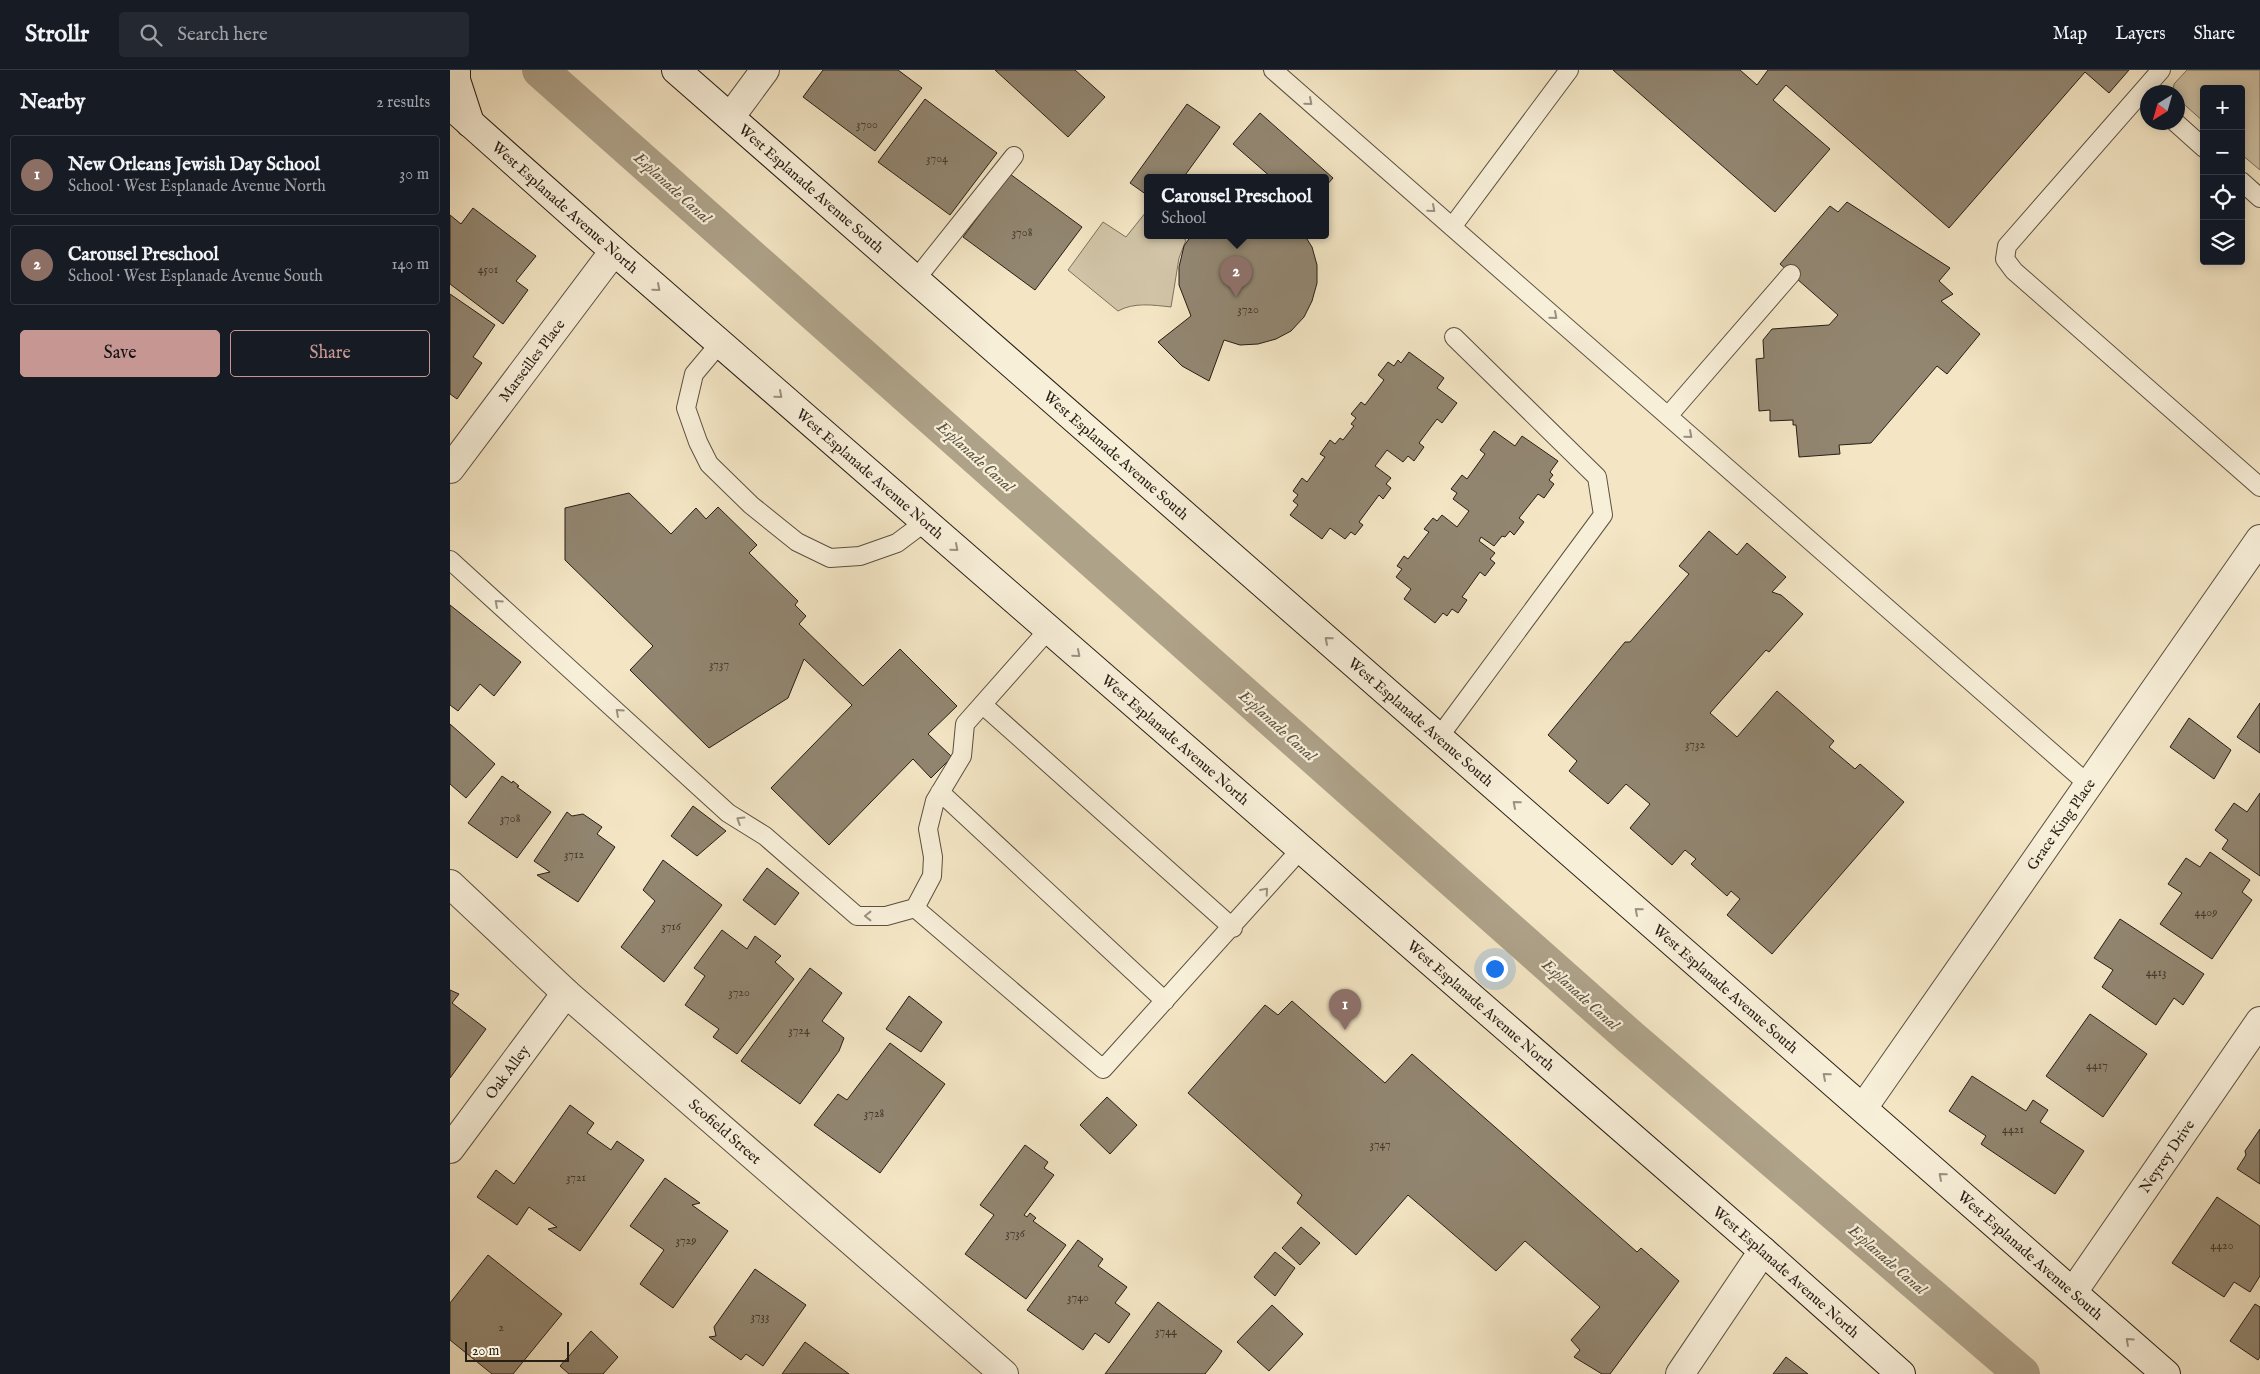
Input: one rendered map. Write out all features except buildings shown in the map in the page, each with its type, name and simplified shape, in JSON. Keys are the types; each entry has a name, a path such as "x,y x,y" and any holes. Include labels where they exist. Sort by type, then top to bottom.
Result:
{"main road":[{"path":"456,70 456,80 470,123"},
{"name":"West Esplanade Avenue South","path":"676,70 731,116 2166,1374"},
{"path":"731,116 765,70"},
{"name":"West Esplanade Avenue North","path":"450,105 720,344 1763,1251 1901,1374"},
{"name":"Marseilles Place","path":"450,469 614,251"},
{"name":"Grace King Place","path":"1863,1108 2260,539"},
{"name":"Scofield Street","path":"450,884 566,993 1004,1374"},
{"name":"Oak Alley","path":"450,1150 566,993"},
{"name":"Neyrey Drive","path":"2074,1292 2260,1022"},
{"path":"1680,1374 1763,1251"}],"lane":[{"path":"1273,70 2089,785"},
{"path":"1452,227 1569,70"},
{"path":"2150,85 2160,70"},
{"path":"2140,99 2007,246 2005,259 2014,270 2260,487"},
{"path":"2184,130 2200,144"},
{"path":"916,279 1014,156"},
{"path":"2245,185 2260,198"},
{"path":"1668,416 1791,274"},
{"path":"1438,737 1603,515 1597,477 1454,337"},
{"path":"720,344 694,374 686,408 698,442 709,464 751,505 797,542 830,558 860,556 897,543 925,522"},
{"path":"450,560 728,813 765,836 857,916 886,916 915,908 932,876 932,857 928,829 935,801 962,756 965,724 1049,629"},
{"path":"983,705 1233,928"},
{"path":"940,792 1166,1001"},
{"path":"915,908 1103,1069 1233,928 1301,849"}],"shaded area":[{"path":"2187,70 2260,70 2260,170 2245,157 2245,85 2200,85 2200,118 2185,105 2185,85 2174,84"},
{"path":"1144,214 1144,239 1186,240 1179,258 1171,307 1137,305 1118,311 1068,270 1103,222 1126,237"}],"waterway":[{"name":"Esplanade Canal","path":"540,70 1630,1037 2022,1374"}],"place":[{"name":"Carousel Preschool","path":"1236,297"},
{"name":"New Orleans Jewish Day School","path":"1345,1030"}]}
